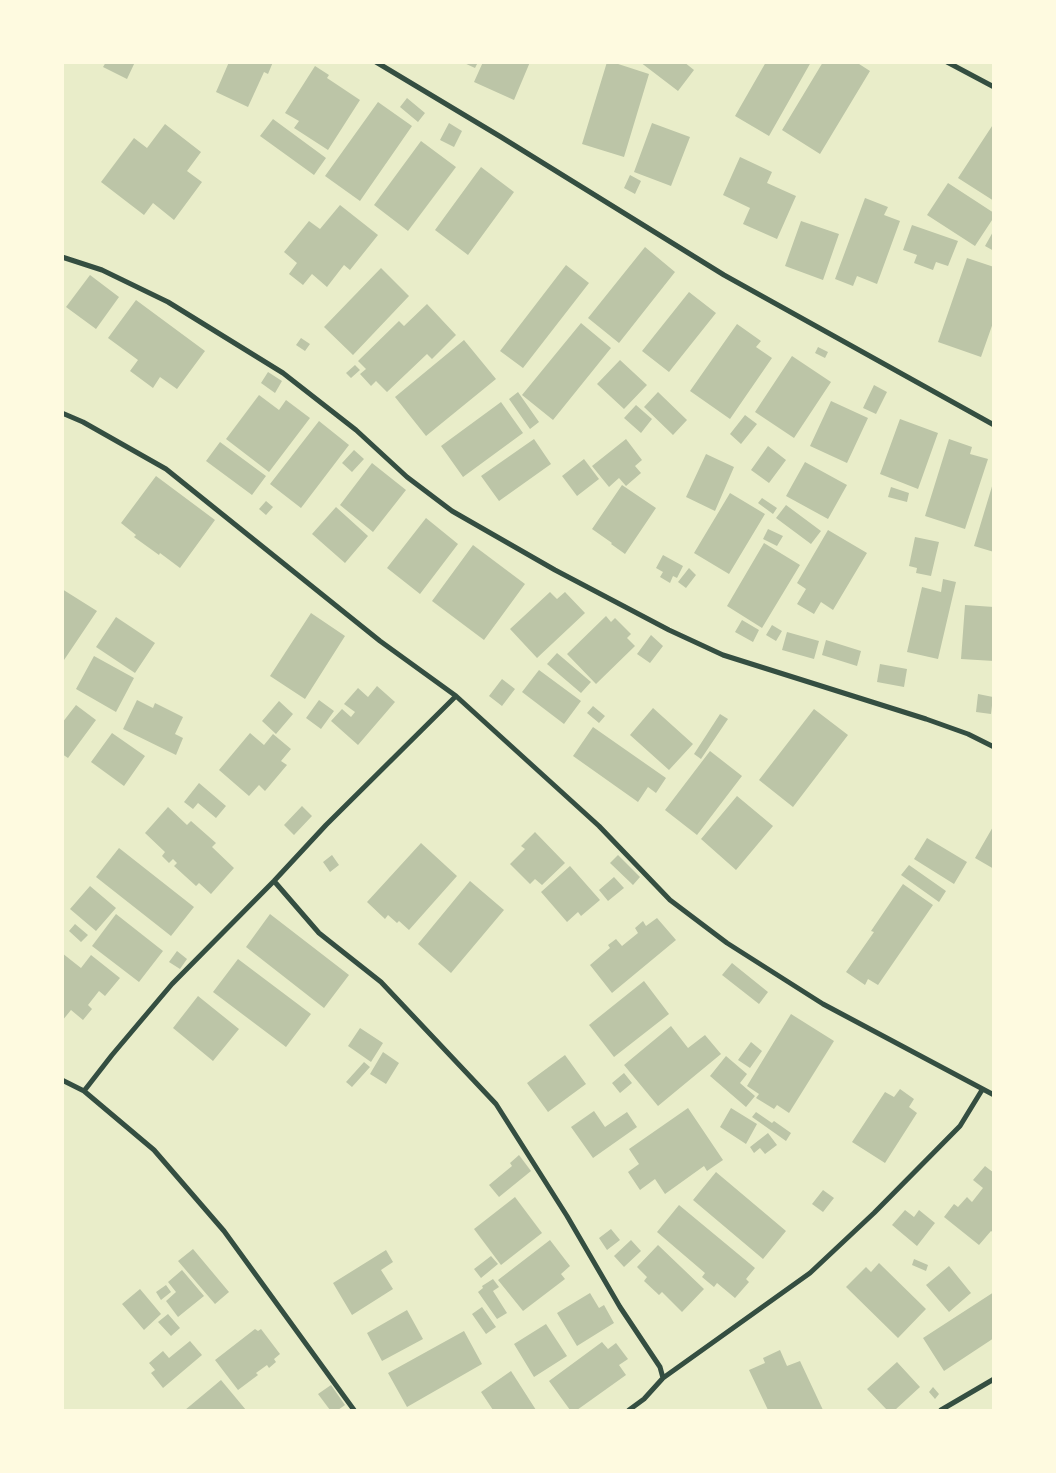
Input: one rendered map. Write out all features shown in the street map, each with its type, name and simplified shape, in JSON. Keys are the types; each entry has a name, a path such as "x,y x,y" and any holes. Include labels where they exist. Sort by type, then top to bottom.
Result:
{"street":[{"path":"376,62 724,275 994,425"},
{"path":"947,62 994,87"},
{"path":"62,257 102,270 168,302 283,373 356,430 407,477 452,511 556,570 669,630 723,655 926,719 968,734 994,747"},
{"path":"62,413 84,422 166,469 380,641 456,696 600,826 670,900 720,937 823,1004 994,1095"},
{"path":"84,1090 172,984 274,881 326,825 456,696"},
{"path":"274,881 319,933 381,982 496,1104 567,1216 620,1307 660,1367 663,1378"},
{"path":"62,1080 84,1090 154,1150 224,1231 354,1410"},
{"path":"629,1410 644,1399 663,1378 810,1273 874,1213 960,1126 982,1090"},
{"path":"940,1410 994,1379"}],"building":[{"path":"106,62 135,62 127,79 103,67"},
{"path":"229,62 273,62 268,74 264,72 248,107 216,92"},
{"path":"462,62 478,62 475,68"},
{"path":"483,62 530,62 514,100 474,82"},
{"path":"607,62 649,74 624,157 582,144"},
{"path":"640,62 684,62 694,70 678,91"},
{"path":"766,62 811,62 769,136 735,116"},
{"path":"823,62 856,62 870,71 820,154 782,130"},
{"path":"315,66 329,75 327,78 360,100 328,150 294,128 299,121 285,113"},
{"path":"407,98 425,113 418,122 400,107"},
{"path":"378,102 412,126 360,201 325,176"},
{"path":"273,119 326,158 314,175 260,136"},
{"path":"449,123 462,131 454,147 440,140"},
{"path":"652,123 690,137 671,186 634,172"},
{"path":"994,123 994,201 958,178"},
{"path":"165,124 201,152 187,171 202,182 174,220 153,203 144,215 101,182 134,138 147,148"},
{"path":"421,141 456,167 408,231 374,205"},
{"path":"740,157 772,172 767,183 796,196 777,239 743,224 750,208 723,195"},
{"path":"481,167 514,192 468,255 435,230"},
{"path":"630,175 641,181 635,194 624,188"},
{"path":"948,183 994,213 994,217 975,246 927,215"},
{"path":"865,198 888,207 884,215 900,221 877,284 857,276 853,286 835,279"},
{"path":"340,205 378,235 350,270 344,265 327,287 312,274 303,285 289,274 297,263 284,252 309,221 320,229"},
{"path":"801,221 839,234 823,280 785,266"},
{"path":"912,225 958,241 948,266 936,262 933,270 914,263 917,255 903,250"},
{"path":"994,230 994,251 985,246"},
{"path":"645,247 675,272 619,343 588,318"},
{"path":"967,258 994,267 994,320 981,357 938,342"},
{"path":"566,265 589,283 523,368 500,351"},
{"path":"381,268 409,296 353,355 324,327"},
{"path":"90,275 119,297 96,329 66,307"},
{"path":"689,292 716,313 669,372 642,351"},
{"path":"136,300 205,351 177,389 160,377 153,388 130,371 138,360 108,338"},
{"path":"427,304 456,335 432,359 427,354 387,392 376,381 371,386 360,374 366,369 358,361 399,321 404,326"},
{"path":"581,323 611,348 553,420 522,395"},
{"path":"737,324 761,341 756,347 772,358 730,419 690,391"},
{"path":"301,338 310,344 305,351 296,345"},
{"path":"464,340 496,379 426,436 395,397"},
{"path":"818,347 828,352 825,358 815,353"},
{"path":"792,356 831,382 794,438 755,412"},
{"path":"620,360 647,385 624,409 597,384"},
{"path":"355,365 360,370 351,378 346,373"},
{"path":"268,372 282,381 275,393 261,383"},
{"path":"874,385 887,392 876,414 863,408"},
{"path":"518,392 539,422 530,429 509,399"},
{"path":"658,392 687,420 673,435 644,407"},
{"path":"259,395 279,410 286,400 310,418 269,472 226,439"},
{"path":"831,401 868,418 847,463 810,446"},
{"path":"501,402 523,433 463,477 441,446"},
{"path":"636,405 652,419 641,433 624,418"},
{"path":"745,415 757,424 741,444 730,434"},
{"path":"900,419 938,433 918,489 880,474"},
{"path":"319,421 349,445 301,508 270,484"},
{"path":"534,439 551,464 499,501 481,476"},
{"path":"626,439 642,460 635,466 641,473 626,486 619,478 609,487 592,466"},
{"path":"949,439 972,447 970,454 988,459 965,529 925,516"},
{"path":"220,442 266,476 252,495 206,461"},
{"path":"768,446 786,460 769,483 751,470"},
{"path":"354,450 364,459 352,472 342,463"},
{"path":"706,454 734,467 715,511 686,497"},
{"path":"584,459 599,479 577,496 562,476"},
{"path":"805,462 847,485 828,519 786,496"},
{"path":"372,463 406,490 373,532 340,505"},
{"path":"156,476 215,520 180,568 134,537 136,535 121,523"},
{"path":"994,484 994,552 974,546"},
{"path":"622,485 656,508 625,554 592,529"},
{"path":"891,487 909,493 907,502 888,497"},
{"path":"730,493 765,514 729,574 694,553"},
{"path":"762,498 777,508 773,514 758,503"},
{"path":"266,501 273,507 266,515 259,509"},
{"path":"786,505 821,531 811,544 776,518"},
{"path":"336,507 368,536 345,563 312,534"},
{"path":"426,518 458,544 420,594 387,568"},
{"path":"768,529 783,536 777,546 763,539"},
{"path":"828,530 867,553 833,610 821,602 814,614 797,604 806,589 797,583"},
{"path":"915,537 939,542 931,576 916,573 917,568 909,566"},
{"path":"764,543 800,565 762,628 727,606"},
{"path":"473,545 525,584 484,640 432,601"},
{"path":"663,555 683,566 677,578 673,576 670,583 660,577 663,572 656,568"},
{"path":"689,568 696,575 686,588 678,582"},
{"path":"943,579 956,582 938,659 907,652 922,587 941,592"},
{"path":"62,589 97,611 62,663"},
{"path":"550,592 557,599 565,592 585,613 537,658 510,629"},
{"path":"965,605 994,607 994,661 961,659"},
{"path":"311,613 345,636 305,699 270,676"},
{"path":"606,616 611,622 615,618 631,634 627,638 635,646 596,684 567,654"},
{"path":"116,617 155,643 135,673 96,647"},
{"path":"742,620 759,630 753,642 735,632"},
{"path":"772,625 782,631 776,641 766,635"},
{"path":"787,632 819,641 814,659 782,650"},
{"path":"651,635 663,646 650,663 637,654"},
{"path":"826,640 861,651 857,666 822,655"},
{"path":"557,653 591,682 581,693 547,664"},
{"path":"94,656 134,678 116,712 76,689"},
{"path":"880,664 907,669 904,687 877,682"},
{"path":"539,670 581,701 564,724 522,692"},
{"path":"502,679 515,689 502,706 489,696"},
{"path":"377,686 395,702 358,745 331,721 342,709 351,717 355,712 344,704 358,688 368,697"},
{"path":"978,694 993,697 991,714 976,712"},
{"path":"137,700 153,708 155,703 183,717 175,734 183,738 176,755 123,729"},
{"path":"319,700 334,711 321,729 306,718"},
{"path":"279,701 293,714 276,734 262,721"},
{"path":"76,705 96,720 68,758 62,754 62,723"},
{"path":"593,706 605,716 599,723 587,713"},
{"path":"653,708 693,744 669,770 630,735"},
{"path":"814,709 848,735 793,807 759,780"},
{"path":"720,714 728,719 701,759 694,754"},
{"path":"593,727 666,778 656,793 648,787 638,802 573,756"},
{"path":"112,733 145,756 124,786 91,762"},
{"path":"250,733 264,745 273,734 291,749 281,761 287,765 265,791 259,785 249,796 219,770"},
{"path":"710,751 742,776 697,835 665,810"},
{"path":"199,783 226,806 216,818 198,803 193,809 184,802"},
{"path":"737,796 773,826 736,870 701,839"},
{"path":"302,806 312,816 294,835 284,825"},
{"path":"168,807 187,825 191,821 216,843 212,847 234,868 211,894 199,883 196,886 174,866 177,863 173,859 169,863 162,856 165,852 145,833"},
{"path":"994,825 994,869 975,858"},
{"path":"535,832 565,863 542,885 535,879 530,884 510,864 525,849 521,846"},
{"path":"927,838 967,862 954,884 914,859"},
{"path":"421,843 457,876 409,930 399,921 397,923 388,915 385,919 367,902"},
{"path":"119,848 194,907 171,936 96,877"},
{"path":"332,855 339,865 330,872 323,862"},
{"path":"618,855 640,877 633,885 610,863"},
{"path":"909,865 946,891 939,902 901,875"},
{"path":"570,866 600,900 581,916 578,912 567,922 541,892"},
{"path":"614,877 624,888 608,901 599,890"},
{"path":"470,881 504,910 451,973 418,944"},
{"path":"903,884 933,905 878,985 868,979 865,985 846,972 874,932 871,931"},
{"path":"90,886 116,908 96,931 70,909"},
{"path":"116,914 163,951 139,982 92,946"},
{"path":"270,914 349,975 324,1008 246,947"},
{"path":"657,918 676,940 612,993 590,965 610,948 608,945 616,939 622,946 638,933 635,928 643,921 646,926"},
{"path":"75,924 88,935 81,942 69,931"},
{"path":"177,951 187,959 180,969 169,962"},
{"path":"62,953 81,968 91,955 120,978 105,996 99,991 88,1005 92,1009 83,1020 71,1010 62,1021"},
{"path":"238,959 311,1014 286,1047 213,992"},
{"path":"732,963 768,992 759,1004 722,975"},
{"path":"644,981 669,1014 614,1057 589,1025"},
{"path":"198,996 239,1029 213,1061 173,1028"},
{"path":"791,1014 834,1041 789,1113 777,1105 774,1109 756,1098 759,1094 747,1086"},
{"path":"671,1026 688,1048 705,1035 721,1054 658,1106 624,1065"},
{"path":"360,1028 383,1043 371,1062 348,1046"},
{"path":"751,1042 762,1051 750,1068 738,1060"},
{"path":"383,1052 399,1063 386,1084 370,1074"},
{"path":"565,1055 586,1084 548,1112 527,1083"},
{"path":"726,1056 747,1074 740,1083 755,1096 746,1107 710,1076"},
{"path":"364,1062 370,1067 352,1087 346,1082"},
{"path":"624,1073 632,1083 620,1093 612,1083"},
{"path":"900,1089 914,1099 909,1107 917,1113 885,1163 852,1142 885,1092 894,1097"},
{"path":"688,1108 723,1160 707,1171 704,1166 665,1194 655,1179 640,1190 628,1172 639,1164 629,1149"},
{"path":"731,1108 757,1124 746,1144 720,1127"},
{"path":"594,1111 605,1127 627,1112 637,1127 593,1158 571,1127"},
{"path":"756,1112 772,1123 774,1121 791,1133 786,1141 752,1117"},
{"path":"768,1133 777,1145 765,1154 760,1148 754,1153 750,1147"},
{"path":"519,1155 531,1171 499,1197 489,1185 512,1166 510,1163"},
{"path":"985,1166 994,1173 994,1233 991,1231 979,1245 944,1217 954,1204 958,1207 967,1197 972,1202 983,1188 973,1180"},
{"path":"716,1172 786,1231 763,1259 693,1200"},
{"path":"823,1190 834,1198 823,1212 812,1204"},
{"path":"515,1197 542,1233 501,1265 474,1229"},
{"path":"679,1205 755,1268 746,1279 749,1282 735,1298 717,1283 714,1287 702,1277 705,1273 657,1232"},
{"path":"905,1210 914,1217 919,1210 935,1223 917,1246 892,1225"},
{"path":"611,1229 620,1240 607,1250 599,1238"},
{"path":"550,1240 570,1266 561,1274 565,1279 523,1311 498,1280"},
{"path":"631,1240 641,1251 624,1267 614,1256"},
{"path":"658,1245 704,1289 682,1312 662,1292 659,1295 644,1281 647,1277 637,1267"},
{"path":"193,1249 229,1292 215,1304 178,1261"},
{"path":"386,1250 393,1262 381,1270 393,1289 352,1315 333,1283"},
{"path":"491,1256 498,1264 481,1278 474,1269"},
{"path":"914,1259 928,1265 926,1271 912,1265"},
{"path":"879,1263 926,1309 898,1338 846,1287 866,1267 871,1272"},
{"path":"949,1266 971,1293 949,1312 926,1285"},
{"path":"182,1270 204,1296 178,1317 166,1301 176,1292 168,1282"},
{"path":"493,1279 499,1287 493,1291 507,1313 497,1319 478,1292 483,1288 482,1286"},
{"path":"166,1285 171,1292 161,1300 156,1292"},
{"path":"140,1289 161,1314 144,1330 122,1304"},
{"path":"994,1292 994,1338 944,1371 923,1338"},
{"path":"590,1293 599,1308 604,1305 614,1323 577,1346 557,1313"},
{"path":"482,1307 496,1327 486,1334 472,1314"},
{"path":"407,1310 423,1339 382,1361 367,1333"},
{"path":"168,1314 180,1328 171,1336 158,1322"},
{"path":"546,1324 567,1356 534,1377 514,1344"},
{"path":"255,1329 258,1331 261,1329 280,1354 274,1359 276,1362 269,1368 267,1365 256,1373 258,1375 238,1390 215,1360"},
{"path":"464,1331 482,1364 407,1407 388,1373"},
{"path":"190,1341 202,1355 163,1388 151,1373 155,1370 149,1363 163,1351 169,1358"},
{"path":"602,1342 608,1349 616,1343 628,1359 619,1365 626,1375 577,1410 570,1410 549,1381"},
{"path":"780,1350 787,1366 800,1361 823,1410 768,1410 749,1370 765,1363 763,1358"},
{"path":"897,1362 920,1387 895,1410 887,1410 867,1389"},
{"path":"511,1371 536,1410 493,1410 481,1392"},
{"path":"221,1380 246,1410 185,1410"},
{"path":"331,1385 345,1405 338,1410 330,1410 318,1394"},
{"path":"933,1387 939,1394 935,1399 929,1392"}]}
